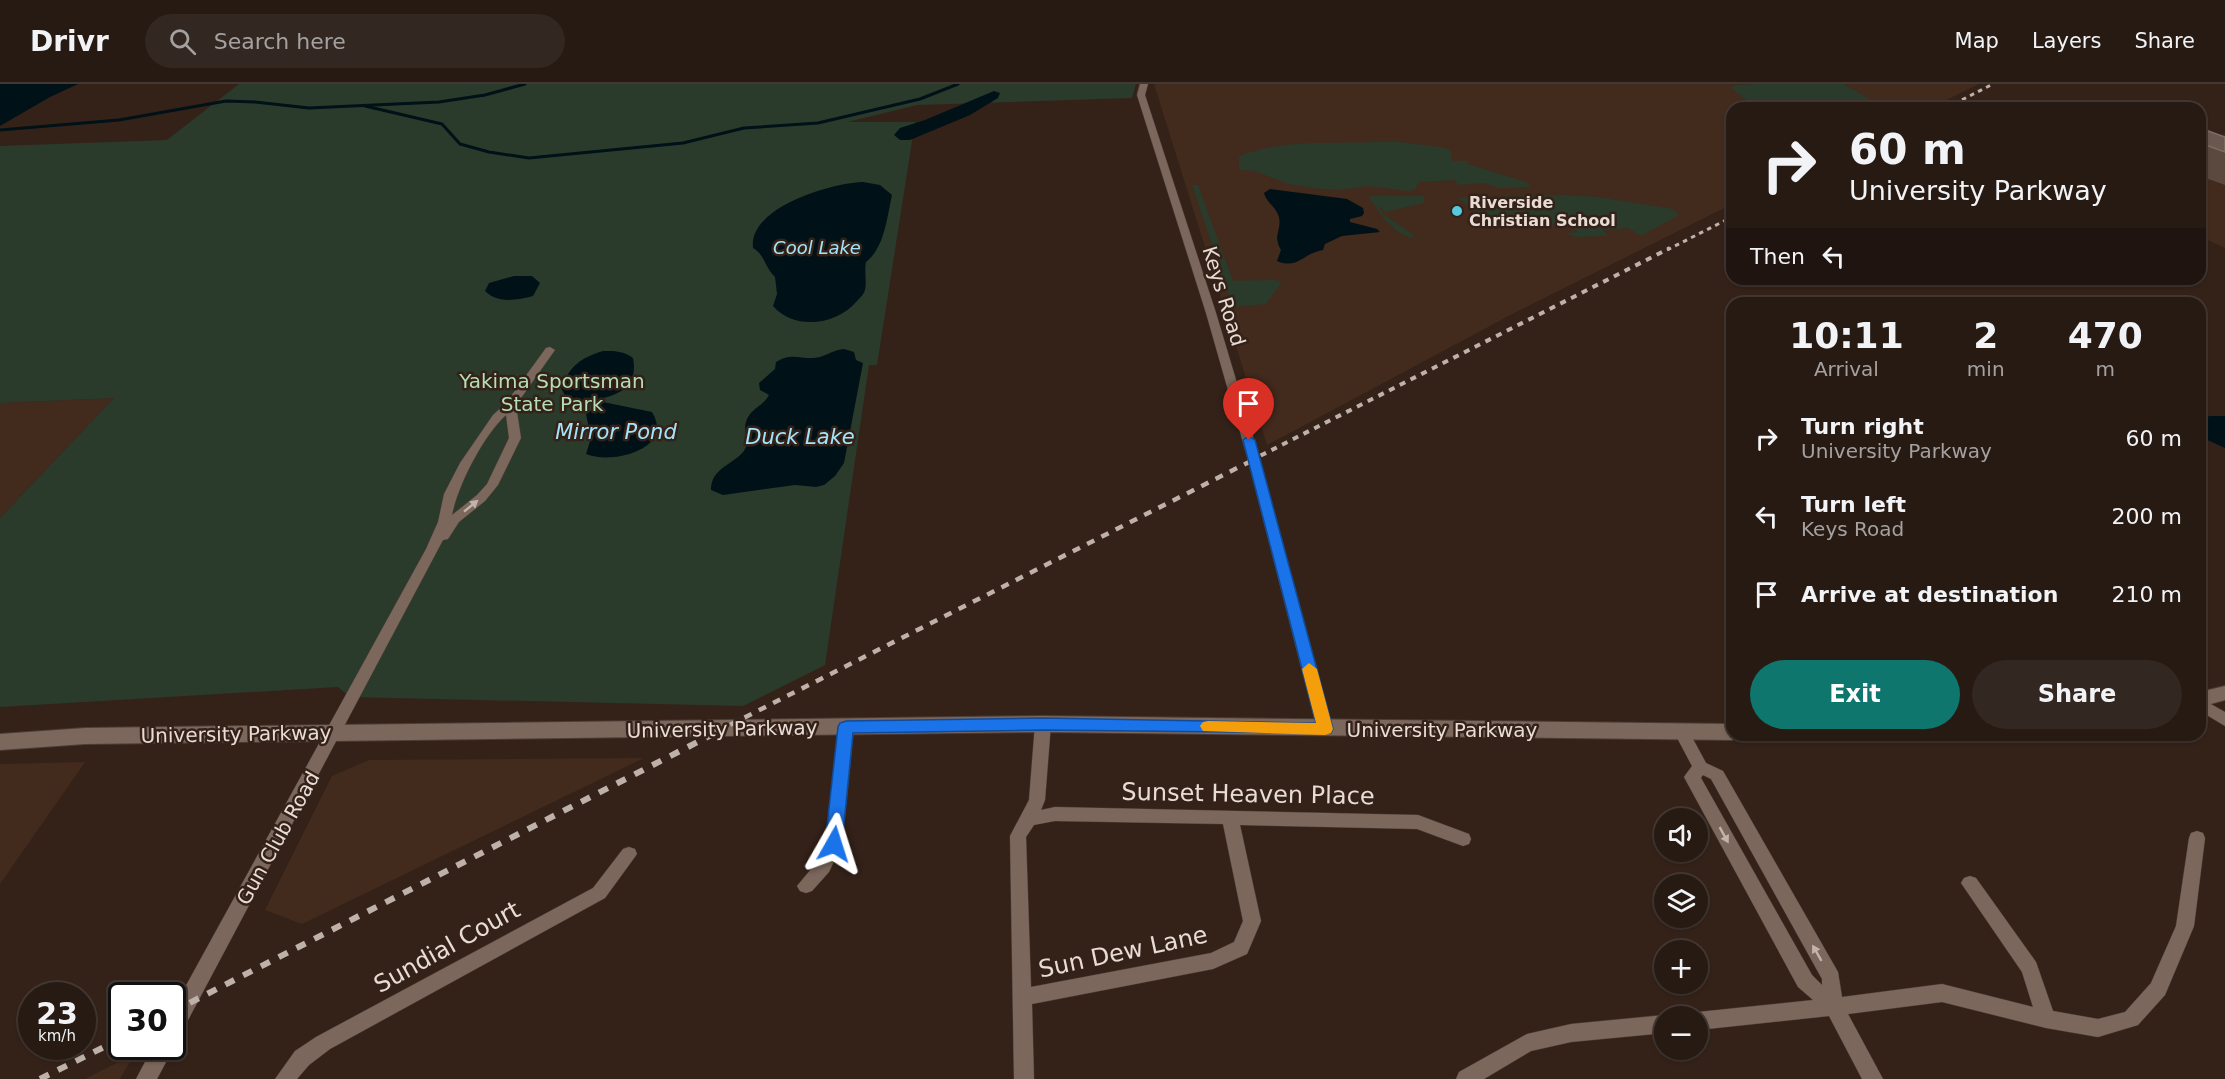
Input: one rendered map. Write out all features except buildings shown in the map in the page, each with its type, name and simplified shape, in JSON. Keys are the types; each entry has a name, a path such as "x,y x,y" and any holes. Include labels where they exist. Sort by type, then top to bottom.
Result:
{"main road":[{"path":"2206,699 2225,693"},
{"name":"University Parkway","path":"0,742 85,736 1043,724 1726,732"}],"street":[{"name":"Keys Road","path":"1144,84 1141,95 1211,312 1251,449 1325,729"},
{"name":"Gun Club Road","path":"186,1004 433,549 444,522 450,494 466,464 497,417 510,405 550,350"},
{"name":"Gun Club Road","path":"433,549 455,519 481,498 492,485 515,438 510,405"},
{"path":"2206,706 2225,720"},
{"path":"1024,1079 1018,836 1037,800 1043,724"},
{"path":"806,886 823,867 834,844 846,727"},
{"path":"1682,732 1700,766 1717,775 1831,978 1834,1007"},
{"path":"1700,766 1692,777 1742,868 1805,981 1834,1007 1874,1079"},
{"name":"Sunset Heaven Place","path":"1029,819 1055,814 1418,822 1463,839"},
{"name":"Sun Dew Lane","path":"1023,997 1213,961 1241,948 1252,921 1230,818"},
{"path":"1708,1019 1834,1007 1942,993 2046,1019 2097,1028 2131,1019 2158,989 2185,926 2197,838"},
{"name":"Sundial Court","path":"285,1079 302,1058 323,1043 599,893 628,854"},
{"path":"1742,868 1767,866"},
{"path":"1970,883 2030,968 2046,1019"},
{"path":"1466,1079 1527,1043 1571,1033 1654,1025"},
{"path":"146,1079 157,1060"}],"shaded area":[{"name":"Riverside Christian School","path":"1154,84 1979,84 1942,102 1726,102 1726,207 1516,312 1267,445"},
{"path":"2225,134 2225,248 2206,239 2206,137"},
{"path":"114,398 0,518 0,403"},
{"path":"644,758 302,924 265,910 332,776 369,760"},
{"path":"85,762 0,884 0,764"},
{"path":"122,1060 131,1060 120,1079 85,1079"}],"green space":[{"name":"Yakima Sportsman State Park","path":"239,84 1136,84 1132,98 917,105 847,122 915,122 877,365 869,365 825,665 743,706 350,697 338,687 0,707 0,518 114,398 0,403 0,146 167,140"},
{"path":"1844,84 1874,102 1749,102 1731,88 1735,85"},
{"path":"1400,142 1446,148 1451,151 1452,161 1468,161 1468,164 1526,182 1531,187 1498,188 1484,183 1458,185 1455,180 1419,182 1415,189 1409,191 1367,186 1339,190 1288,184 1255,171 1239,170 1239,156 1272,147 1306,143"},
{"path":"1192,185 1198,185 1233,281 1274,280 1282,282 1266,304 1233,307"},
{"path":"1565,195 1598,197 1673,209 1679,215 1641,236 1628,228 1603,230 1608,236 1575,237 1565,233 1578,232 1569,224 1526,226 1509,224 1476,211 1458,198"},
{"path":"1424,196 1424,203 1385,212 1378,205 1383,214 1415,236 1410,238 1397,231 1384,219 1369,197"}],"water":[{"path":"0,84 78,84 50,97 0,126"},
{"path":"994,91 1000,93 998,98 970,115 910,140 900,140 894,135 900,128"},
{"name":"Cool Lake","path":"863,182 880,185 892,195 881,240 866,262 864,293 849,309 827,320 804,322 782,314 773,306 777,294 775,277 760,254 753,248 755,233 777,209 794,200 832,187"},
{"path":"1270,189 1347,199 1363,208 1364,213 1362,216 1350,219 1350,222 1377,229 1380,232 1342,236 1325,244 1323,250 1296,262 1290,264 1277,261 1281,250 1277,240 1279,217 1264,193"},
{"path":"514,276 532,276 540,283 533,296 514,300 502,299 485,291 489,283"},
{"name":"Duck Lake","path":"844,349 854,352 856,360 863,363 844,463 835,476 824,485 816,487 795,485 723,495 711,490 715,476 745,449 747,443 745,425 748,417 769,395 760,390 759,383 775,369 776,362 788,357 820,357"},
{"path":"603,351 615,351 633,358 634,371 630,382 624,389 603,398 568,401 561,388 572,368 582,360"},
{"name":"Mirror Pond","path":"603,402 652,412 657,425 655,436 637,451 624,455 597,457 586,454 591,438 586,414"},
{"path":"2225,416 2225,448 2206,439 2206,417"}],"waterway":[{"path":"0,130 119,120 226,101 309,108 439,102 485,95 525,84"},
{"path":"365,106 442,124 460,144 489,152 529,158 683,143 744,128 818,123 920,99 958,84"}],"railway":[{"path":"1958,102 1993,84"},
{"path":"1667,250 1726,220"},
{"path":"1250,461 1670,248"},
{"path":"716,732 1253,460"},
{"path":"186,1005 719,731"},
{"path":"40,1079 108,1045"}],"slow traffic":[{"path":"1208,726 1325,729 1309,669"}],"place":[{"name":"Riverside Christian School","path":"1457,211"}],"route":[{"path":"834,844 846,727 1043,724 1325,729 1249,440"}]}
